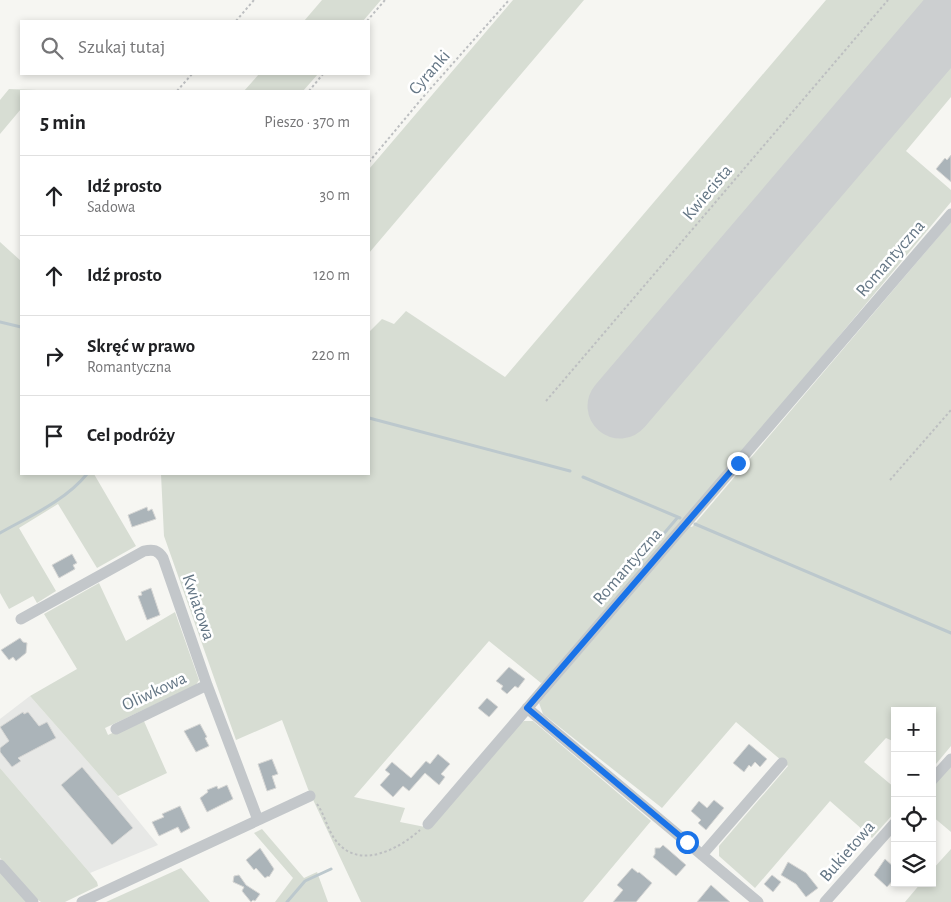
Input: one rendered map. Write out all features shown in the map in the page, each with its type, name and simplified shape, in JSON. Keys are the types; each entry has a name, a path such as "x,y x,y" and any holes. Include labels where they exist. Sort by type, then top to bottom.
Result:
{"street":[{"name":"Romantyczna","path":"428,824 951,214"},
{"name":"Kwiatowa","path":"21,619 144,551 157,551 163,558 207,685 258,820"},
{"name":"Oliwkowa","path":"116,728 207,685"},
{"path":"527,708 657,816 754,901"},
{"path":"936,776 951,759"},
{"path":"702,855 782,763"},
{"path":"82,902 258,820 311,800"},
{"name":"Bukietowa","path":"825,902 891,827"},
{"path":"0,865 33,902"}],"path":[{"path":"237,20 254,0"},
{"path":"368,20 385,0"},
{"name":"Cyranki","path":"370,161 424,96 509,0"},
{"name":"Kwiecista","path":"546,401 888,0"},
{"path":"178,90 191,75"},
{"path":"309,90 322,75"},
{"path":"890,480 951,410"},
{"path":"311,800 318,804 336,842 351,854 381,854 394,848 428,824"}],"shaded area":[{"path":"322,0 381,0 364,20 305,20"},
{"path":"513,0 584,0 370,252 370,168"},
{"path":"826,0 951,0 951,97 906,151 951,190 951,202 780,407 546,680 541,683 489,641 354,797 405,808 400,822 430,828 519,724 524,721 533,721 651,821 583,902 361,902 308,789 282,720 236,740 164,536 161,475 370,475 370,331 382,319 394,324 406,311 505,377"},
{"path":"258,75 317,75 304,90 245,90"},
{"path":"9,89 37,90 20,90 20,110 0,134 0,100"},
{"path":"951,222 951,746 936,764 936,707 891,707 891,740 886,738 864,762 891,785 891,817 872,838 830,801 755,888 719,856 719,846 788,766 736,722 662,808 543,714 539,703 689,526 692,527"},
{"path":"0,242 20,260 20,475 95,475 136,546 97,568 58,504 19,528 56,591 37,603 33,596 9,609 0,593"},
{"path":"99,583 126,641 175,612 199,680 196,685 105,728 108,735 143,719 167,773 118,796 30,696 77,669 44,614"},
{"path":"30,696 118,796 158,845 90,873 0,768 0,719"},
{"path":"951,765 951,832 936,819 936,782"},
{"path":"0,768 90,873 98,886 65,902 36,901 0,858"},
{"path":"262,829 304,878 317,872 328,902 275,902 293,878 254,833"},
{"path":"951,849 951,902 905,902 918,887 936,887 936,866"},
{"path":"0,867 30,902 0,902"},
{"path":"181,868 210,902 106,902"}],"building":[{"path":"951,155 951,182 936,169 945,158 947,160"},
{"path":"147,507 148,511 152,509 156,519 132,527 128,515"},
{"path":"72,554 77,563 73,565 75,569 59,578 52,565"},
{"path":"151,588 160,615 147,620 138,596 142,595 141,592"},
{"path":"20,638 23,642 27,643 26,653 16,661 13,657 9,660 1,650"},
{"path":"509,667 525,679 518,688 515,686 507,694 501,689 503,686 496,681"},
{"path":"487,698 498,707 489,717 478,708"},
{"path":"23,712 24,714 28,712 39,726 47,722 56,738 18,758 21,761 12,767 0,752 0,748 9,741 0,727"},
{"path":"200,724 207,737 205,738 209,746 196,752 184,731"},
{"path":"749,744 767,759 760,767 755,762 751,767 749,765 744,772 733,763"},
{"path":"438,754 450,764 441,774 445,777 439,785 425,773 409,791 403,786 393,797 380,785 390,774 385,770 392,762 411,778 426,761 430,764"},
{"path":"272,759 278,774 272,776 276,788 267,791 258,764"},
{"path":"82,767 133,828 112,845 61,785"},
{"path":"227,785 233,799 207,812 200,798 208,792 207,790 217,786 218,789"},
{"path":"714,800 724,808 706,830 698,823 701,820 691,811 699,801 707,808"},
{"path":"180,806 190,828 181,833 178,827 159,836 152,822 164,817 162,814"},
{"path":"663,845 686,865 676,876 653,857 655,848 660,848"},
{"path":"260,848 274,869 269,877 265,878 256,868 254,870 246,860"},
{"path":"885,859 891,864 891,882 887,887 874,875"},
{"path":"788,862 806,873 818,888 806,897 796,884 781,875"},
{"path":"632,868 652,883 636,902 613,902 623,890 617,885"},
{"path":"239,875 246,885 260,894 255,901 251,902 242,891 244,887 233,882 234,876"},
{"path":"772,875 781,882 773,892 764,884"},
{"path":"711,885 730,902 697,902"}],"waterway":[{"path":"0,322 20,327"},
{"path":"370,418 570,471"},
{"path":"0,533 58,500 86,475"},
{"path":"583,477 680,518"},
{"path":"632,571 678,517"},
{"path":"695,524 951,633"},
{"path":"287,902 305,881 331,869"}],"runway":[{"path":"620,406 951,18"}],"route":[{"path":"687,842 527,708 738,463"}]}
